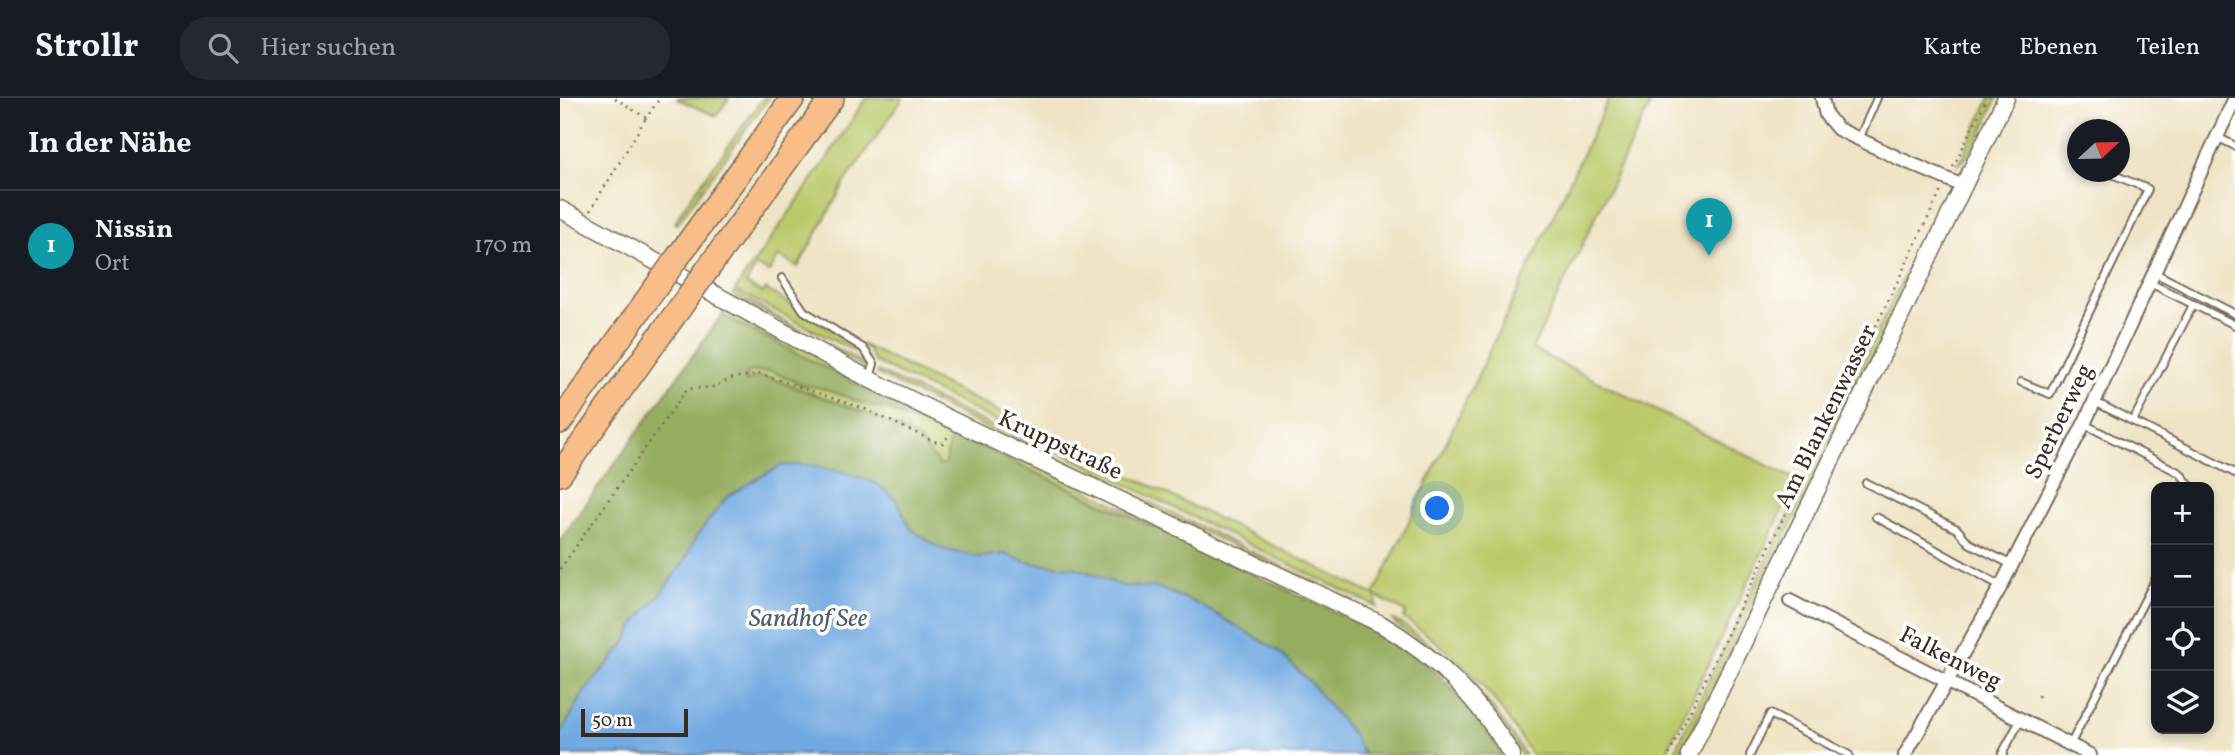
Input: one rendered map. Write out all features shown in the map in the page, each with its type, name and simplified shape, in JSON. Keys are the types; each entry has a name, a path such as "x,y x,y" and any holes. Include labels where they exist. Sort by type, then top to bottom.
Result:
{"highway":[{"path":"560,422 793,98"},
{"path":"560,474 832,98"}],"street":[{"path":"1822,98 1826,115 1838,129 1963,186"},
{"name":"Am Blankenwasser","path":"1689,755 2006,98"},
{"name":"Sperberweg","path":"1905,755 2001,586 2084,424 2235,98"},
{"name":"Kruppstraße","path":"560,209 869,379 1381,624 1430,657 1451,675 1486,714 1512,755"},
{"name":"Falkenweg","path":"1790,601 2091,755"}],"lane":[{"path":"1859,139 1877,98"},
{"path":"2217,137 2235,146"},
{"path":"2021,382 2050,394 2148,189 2130,182"},
{"path":"782,278 804,312 863,348 870,356 874,364 869,379"},
{"path":"2152,278 2193,305 2235,325"},
{"path":"2152,278 2235,314"},
{"path":"2133,421 2193,305"},
{"path":"2095,402 2235,473"},
{"path":"2084,424 2180,473 2187,482"},
{"path":"1866,483 1957,529 1969,543 2012,565"},
{"path":"1876,517 2001,586"},
{"path":"2070,745 2151,588"},
{"path":"1750,755 1770,714 1849,755"},
{"path":"2003,755 2021,719"}],"path":[{"path":"615,98 646,118"},
{"path":"583,222 660,98"},
{"path":"1669,755 1987,98"},
{"path":"560,569 687,389 713,387 733,378 761,374 865,409 933,442 943,443 958,423"},
{"path":"2038,697 2041,691"}],"green space":[{"path":"678,98 729,98 716,116"},
{"path":"763,98 769,98 677,224 675,223 681,211"},
{"path":"866,98 903,98 845,182 798,267 779,256 769,272 756,266 746,284 763,293 766,289 860,348 868,358 735,290"},
{"path":"1609,98 1653,98 1532,349 1797,480 1665,755 1531,755 1504,713 1476,678 1443,648 1403,618 1406,612 1376,596 1377,607 875,362 861,344 1374,595"},
{"path":"1990,98 1997,98 1981,134 1971,152 1958,165"},
{"path":"1941,200 1942,210 1938,220 1680,755 1673,755"},
{"path":"734,292 869,366 868,370 732,295"},
{"path":"725,309 1239,566 955,435 949,443 945,464 940,466 918,439 868,414 770,378 746,382 746,372 771,371 803,385 822,388 870,406 886,409 932,429 944,429 722,315"},
{"path":"722,315 945,429 940,432 886,409 870,406 822,388 803,385 771,371 747,372 746,382 756,377 770,378 868,414 918,439 940,466 945,463 949,443 955,435 1378,632 1410,651 1444,680 1476,716 1502,755 1363,755 1363,751 1309,681 1277,650 1200,605 1160,588 1122,586 1077,568 1026,562 1005,554 979,557 941,549 911,529 897,501 782,465 726,498 696,537 685,560 660,595 637,621 624,645 585,691 560,735 560,540"},
{"path":"878,371 1354,601 1353,603 1026,448 877,374"},
{"path":"1393,620 1407,627 1444,656 1470,681 1494,709 1525,755 1521,755 1495,715 1467,682"}],"water":[{"name":"Sandhof See","path":"782,465 811,465 851,474 879,485 897,501 911,529 941,549 979,557 1005,554 1026,562 1077,568 1122,586 1160,588 1200,605 1277,650 1309,681 1354,736 1363,755 560,755 560,735 585,691 624,645 637,621 685,560 696,537 726,498"}],"place":[{"name":"Nissin","path":"1709,256"}]}
